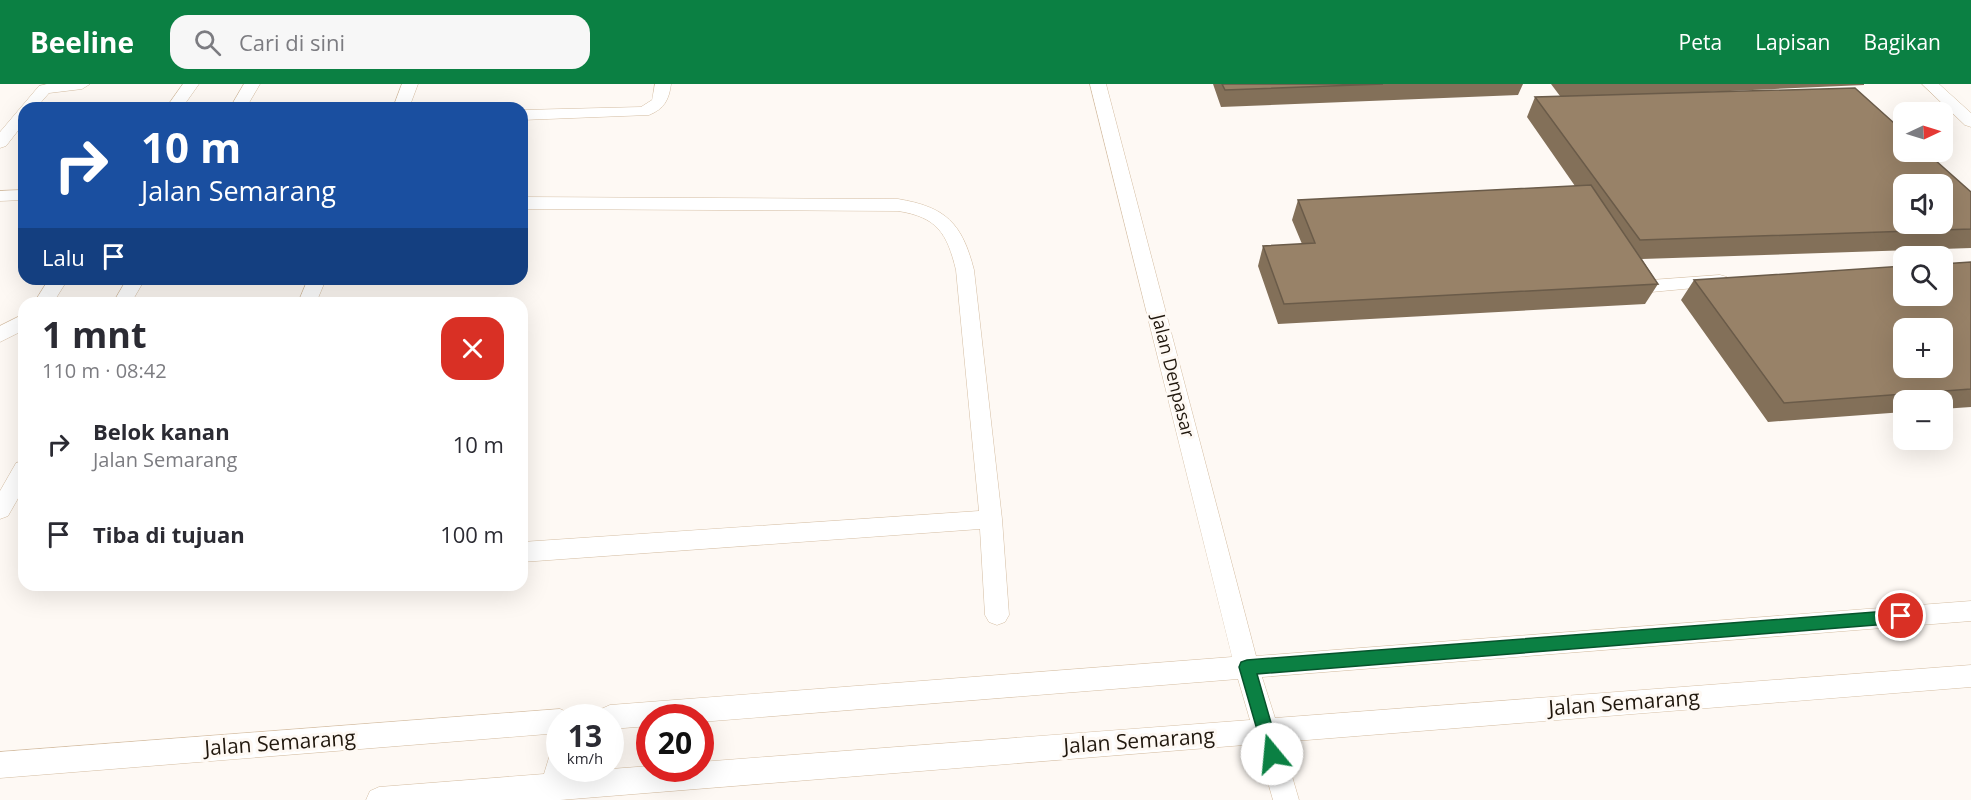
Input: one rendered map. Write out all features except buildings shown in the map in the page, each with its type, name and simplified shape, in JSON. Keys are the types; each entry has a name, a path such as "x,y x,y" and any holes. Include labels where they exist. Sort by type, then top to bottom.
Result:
{"lane":[{"path":"32,102 44,89 82,84"},
{"path":"178,102 191,84"},
{"path":"242,102 252,84"},
{"path":"403,102 410,84"},
{"path":"528,115 642,112 656,107 662,99 663,84"},
{"name":"Jalan Denpasar","path":"1098,84 1247,667 1286,800"},
{"path":"1930,84 1971,122"},
{"path":"0,143 18,120"},
{"path":"0,196 18,195"},
{"path":"528,203 898,205 918,207 952,230 959,244 965,270 991,519 998,615"},
{"path":"1651,286 1743,280"},
{"path":"0,335 18,324"},
{"path":"0,510 18,479"},
{"path":"528,552 991,519"},
{"path":"624,716 1971,611"},
{"name":"Jalan Semarang","path":"379,800 548,793 1265,731 1971,676"},
{"name":"Jalan Semarang","path":"0,765 546,722"}],"route":[{"path":"1272,754 1247,667 1901,616"}]}
